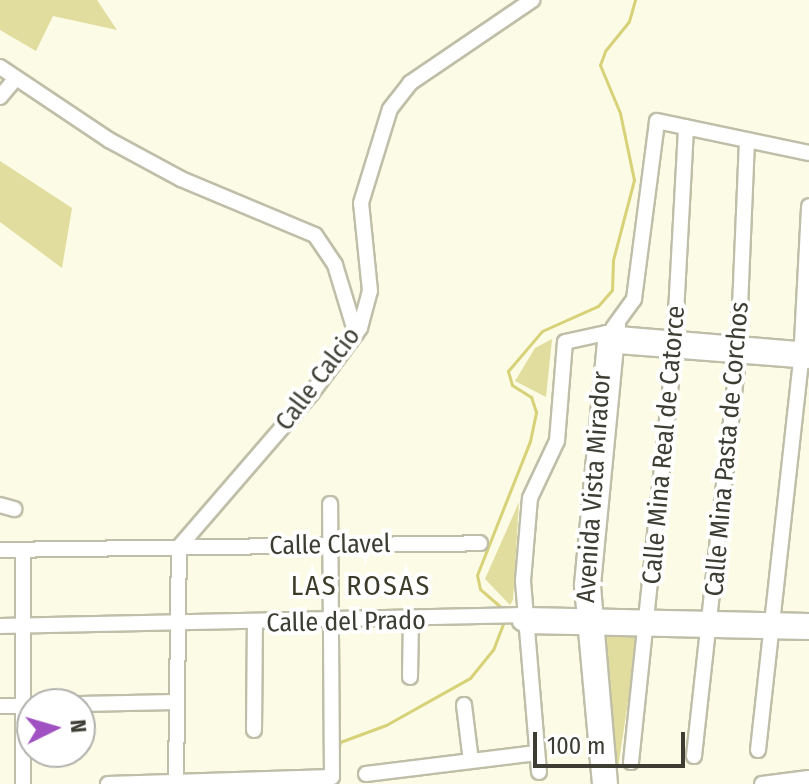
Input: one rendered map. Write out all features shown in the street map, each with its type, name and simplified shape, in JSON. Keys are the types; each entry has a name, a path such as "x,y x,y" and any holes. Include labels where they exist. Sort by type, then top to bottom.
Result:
{"street":[{"name":"Calle Calcio","path":"179,547 356,334 370,291 361,203 390,109 410,83 483,38 517,5 532,0"},
{"path":"0,67 181,179 315,235 335,265 356,334"},
{"path":"0,97 15,79"},
{"path":"608,337 634,299 657,121 809,153"},
{"name":"Calle Mina Real de Catorce","path":"631,762 648,623 674,344 686,127"},
{"name":"Calle Mina Pasta de Corchos","path":"694,756 711,624 738,349 747,140"},
{"path":"758,750 805,355 809,206"},
{"path":"539,772 520,620 530,498 557,441 565,342 608,337 805,355"},
{"name":"Avenida Vista Mirador","path":"605,783 591,622 608,337"},
{"path":"108,784 332,777 330,504"},
{"name":"Calle Clavel","path":"0,550 480,543"},
{"path":"176,782 179,547"},
{"path":"23,550 26,688"},
{"name":"Calle del Prado","path":"0,626 520,620 775,626"},
{"path":"410,677 411,621"},
{"path":"775,626 809,621"},
{"path":"254,730 255,624"},
{"path":"775,626 809,632"},
{"path":"96,704 175,702"},
{"path":"464,705 471,761"},
{"path":"366,774 537,753"},
{"path":"762,784 809,778"}],"shaded area":[{"path":"0,0 97,0 117,30 53,16 36,51 0,30"},
{"path":"0,161 72,208 62,268 0,222"},
{"path":"552,339 546,397 515,381 535,348"},
{"path":"519,502 513,600 510,605 485,579"},
{"path":"604,634 638,635 618,768 615,768"}],"waterway":[{"path":"503,609 480,589 477,575 530,441 536,412 531,397 512,385 508,371 542,331 598,306 612,290 613,260 634,180 620,113 600,65 605,51 629,21 635,0"},
{"path":"338,753 340,742 386,725 470,678 493,650 504,621"}],"district":[{"name":"LAS ROSAS","path":"361,586"}]}
